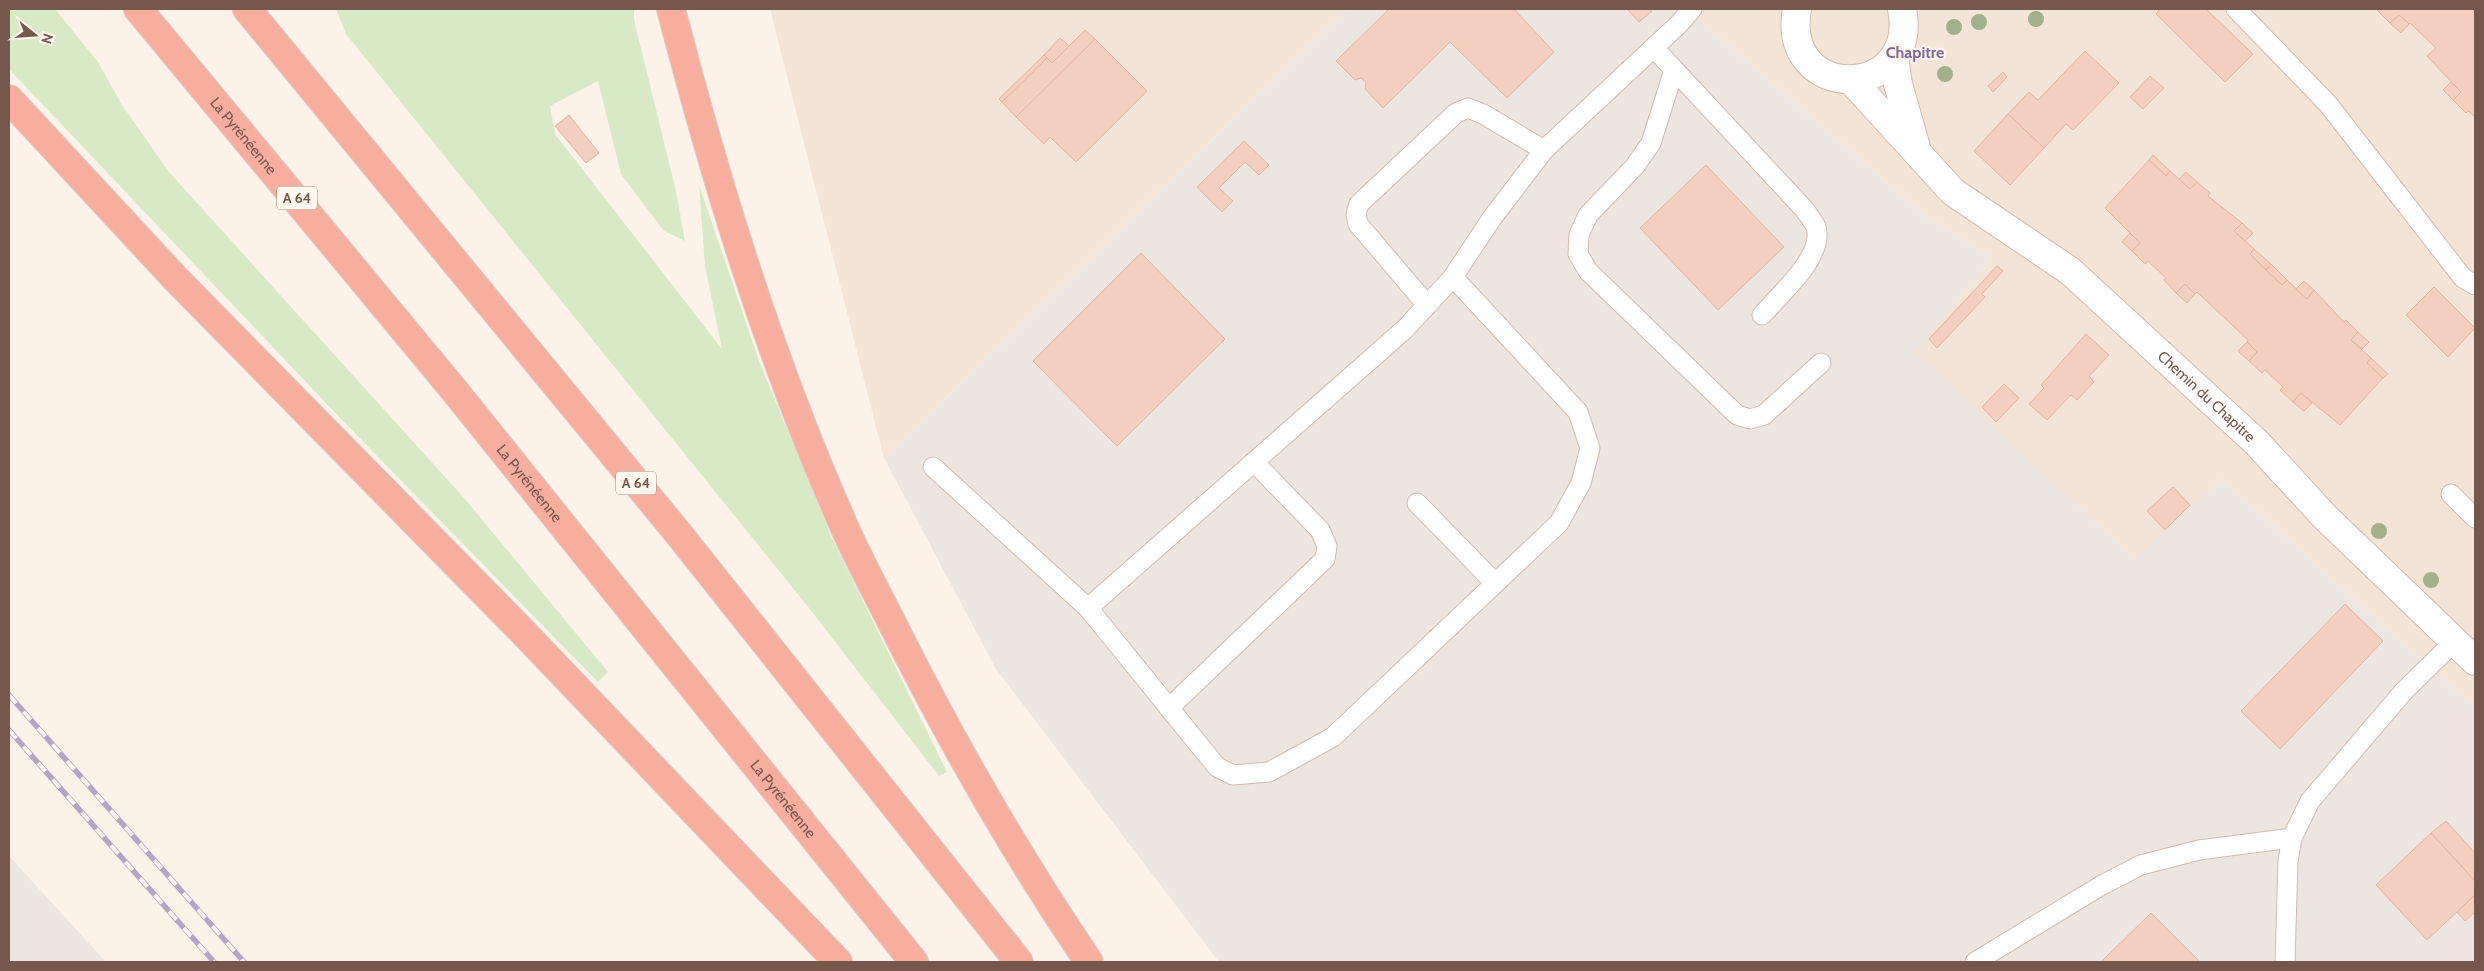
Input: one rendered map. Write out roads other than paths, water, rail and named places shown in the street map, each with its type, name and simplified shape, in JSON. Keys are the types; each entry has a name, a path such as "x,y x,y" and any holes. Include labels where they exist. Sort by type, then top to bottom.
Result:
{"highway":[{"name":"La Pyrénéenne","path":"138,9 454,390 914,962"},
{"name":"A 64","path":"247,9 672,526 1019,962"},
{"path":"671,9 705,141 746,273 792,399 841,519 920,678 992,811 1089,962"},
{"path":"9,98 175,278 524,633 838,962"}],"street":[{"path":"1790,14 1797,42 1805,58 1817,70 1834,78 1851,80 1867,78 1882,70 1894,58 1902,41 1907,13"},
{"name":"Chemin du Chapitre","path":"1894,58 1898,84 1918,155"},
{"name":"Chemin du Chapitre","path":"1851,80 1953,192 2070,271 2258,443 2325,517 2475,661"}],"lane":[{"path":"1088,608 1404,329 1453,277 1492,218 1544,150 1654,48 1692,9"},
{"path":"2236,9 2328,104 2463,278 2475,285"},
{"path":"1654,48 1805,210 1816,227 1817,244 1812,257 1762,315"},
{"path":"1674,70 1651,143 1635,166 1588,215 1578,235 1578,254 1588,271 1738,415 1750,419 1764,415 1821,363"},
{"path":"1427,305 1358,224 1356,214 1359,204 1456,113 1468,108 1483,114 1544,150"},
{"path":"933,467 1088,608 1217,767 1233,775 1269,772 1333,737 1558,522 1581,483 1590,448 1578,412 1453,277"},
{"path":"1169,708 1324,559 1327,546 1320,530 1254,462"},
{"path":"2451,494 2475,518"},
{"path":"1417,503 1495,583"},
{"path":"2285,962 2288,861 2292,838 2310,801 2404,691 2454,641"},
{"path":"1975,962 2102,885 2141,865 2199,850 2292,838"}],"railway":[{"path":"9,695 244,962"},
{"path":"9,730 214,962"}],"district":[{"name":"Chapitre","path":"1915,52"}]}
